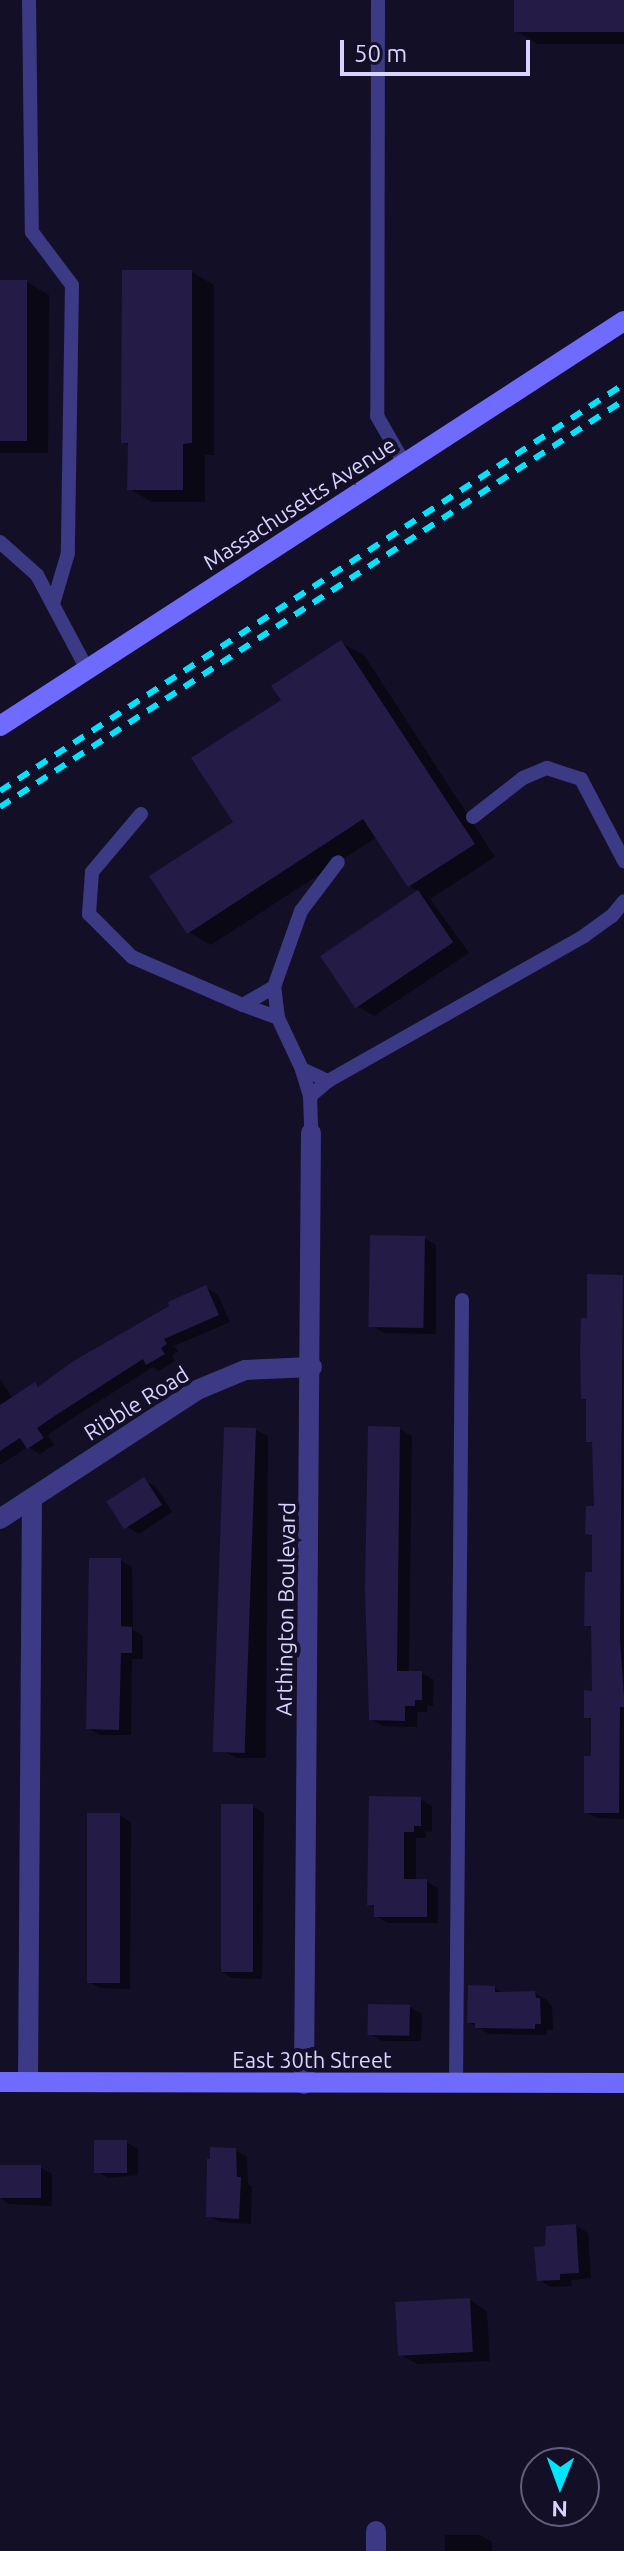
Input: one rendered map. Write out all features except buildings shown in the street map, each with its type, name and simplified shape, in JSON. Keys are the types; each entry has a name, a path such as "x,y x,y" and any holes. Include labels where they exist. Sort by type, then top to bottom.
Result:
{"main road":[{"name":"Massachusetts Avenue","path":"0,726 624,321"},
{"name":"East 30th Street","path":"0,2082 624,2083"}],"street":[{"name":"Arthington Boulevard","path":"304,2084 312,1367 311,1133"},
{"name":"Ribble Road","path":"0,1519 197,1390 220,1379 262,1367 312,1367"},
{"path":"28,2082 32,1498"}],"lane":[{"path":"29,0 32,232 72,285 68,553 53,604"},
{"path":"378,0 377,416 404,463"},
{"path":"0,542 37,575 87,669"},
{"path":"473,817 523,778 547,768 581,779 624,861"},
{"path":"141,814 92,872 89,914 132,957 278,1018"},
{"path":"311,1133 310,1096 302,1069 278,1018 274,987 301,911 338,862"},
{"path":"310,1096 328,1081 584,936 612,916 624,901"},
{"path":"243,1005 274,987"},
{"path":"302,1069 328,1081"},
{"path":"456,2084 462,1300"}],"railway":[{"path":"0,791 624,384"},
{"path":"0,807 624,400"}]}
